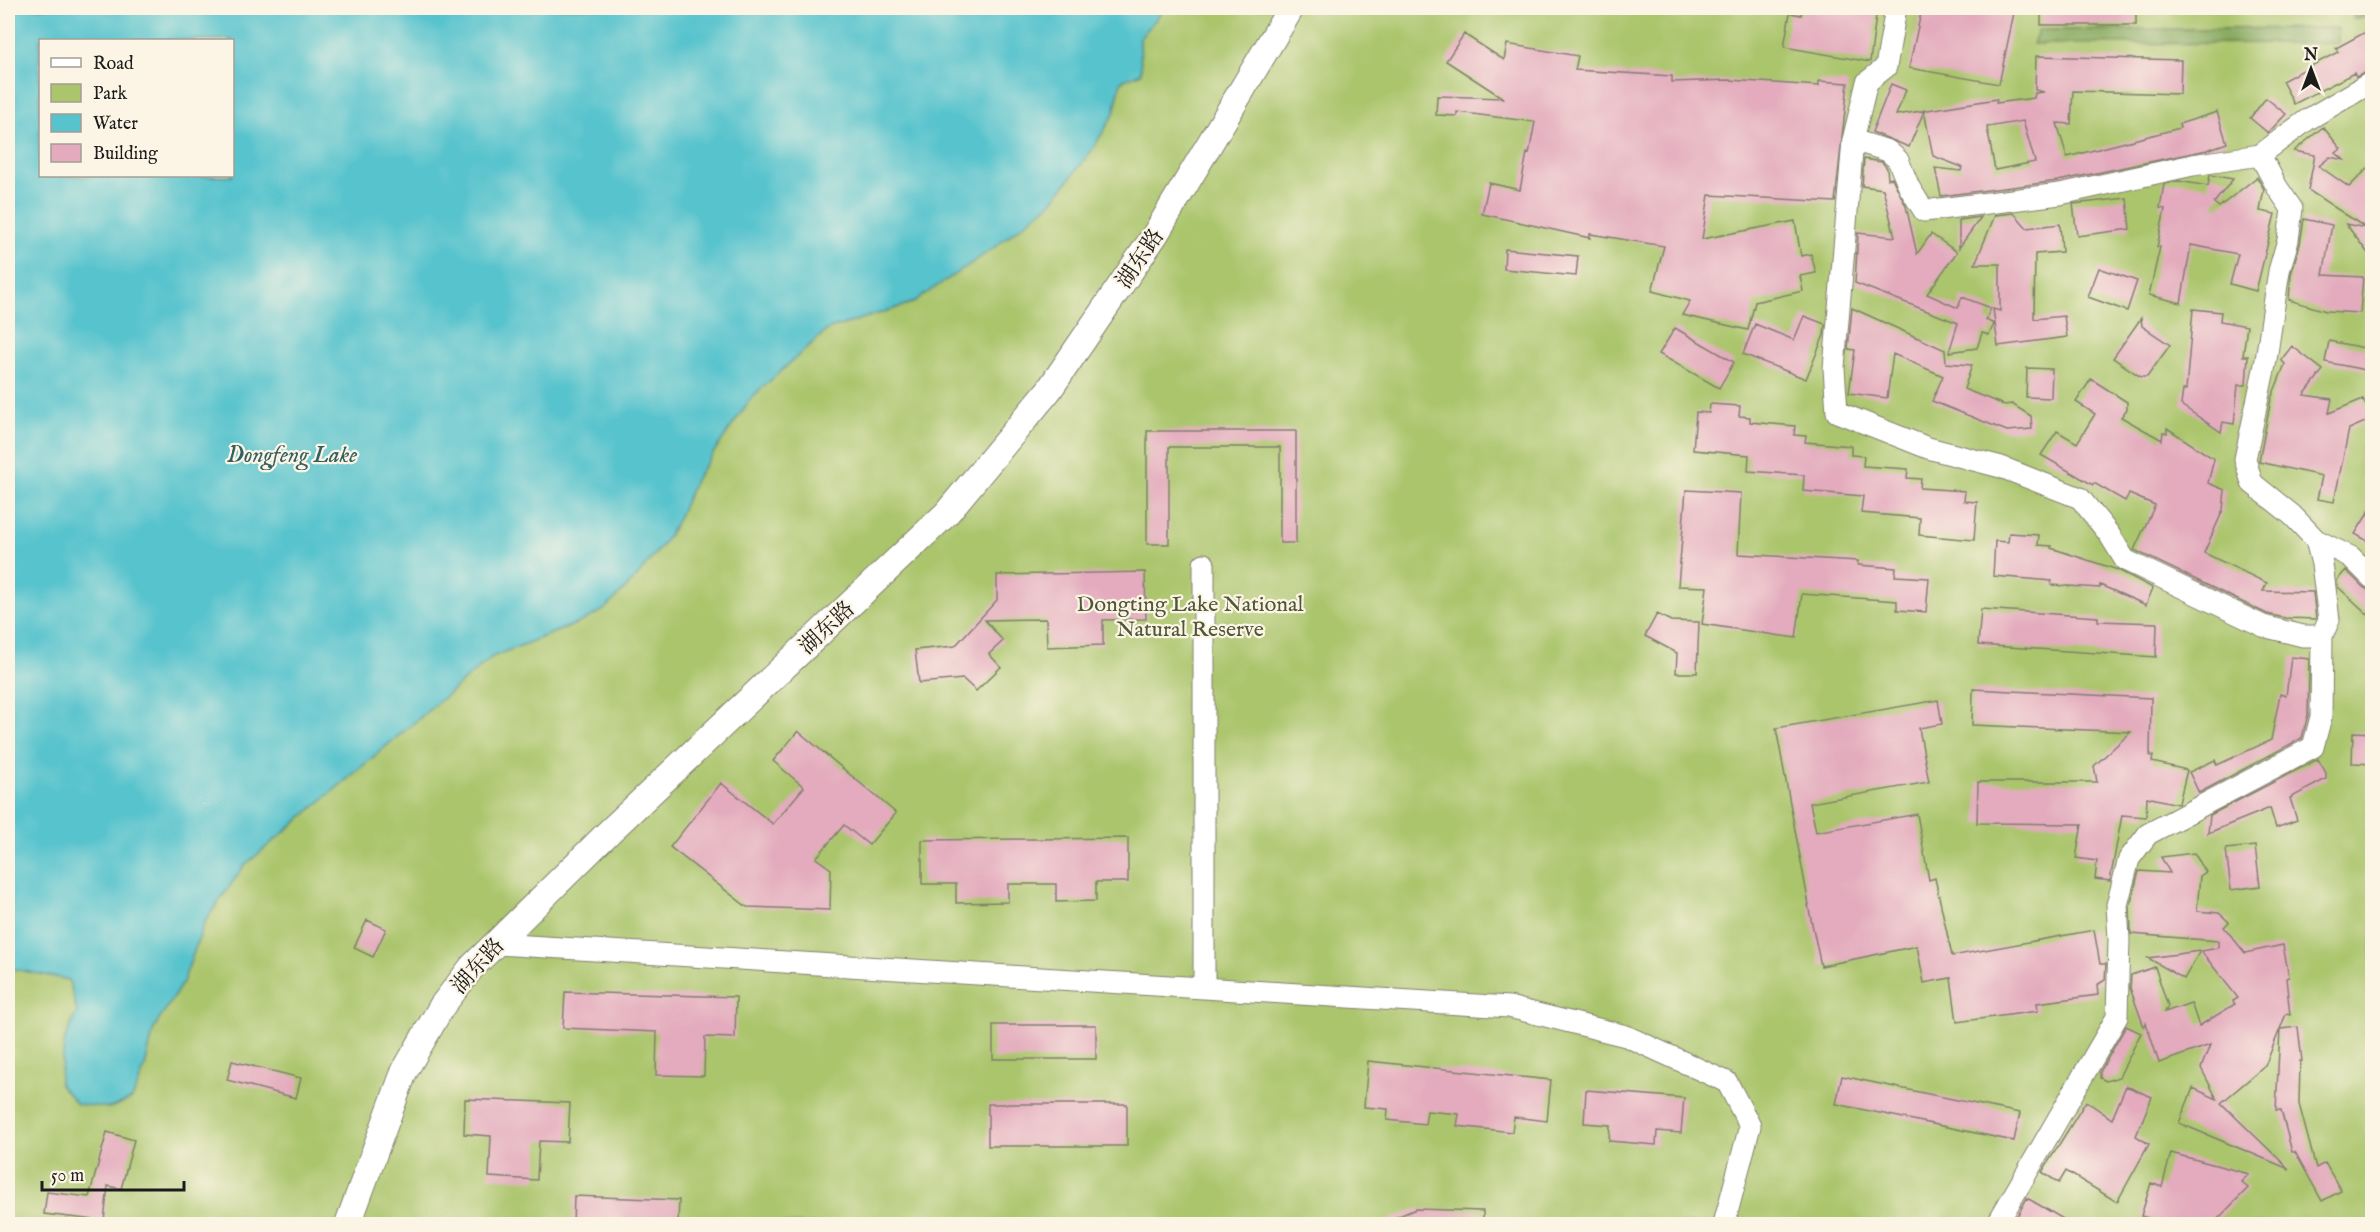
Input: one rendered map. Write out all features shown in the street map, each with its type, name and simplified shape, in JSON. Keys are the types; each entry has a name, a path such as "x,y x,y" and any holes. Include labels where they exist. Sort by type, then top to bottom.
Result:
{"street":[{"name":"湖东路","path":"348,1224 404,1072 442,1006 472,966 618,822 946,514 1049,390 1142,254 1291,8"},
{"path":"1896,8 1886,67 1868,82 1852,140 1834,368 1837,412 1928,448 2001,467 2080,498 2109,534 2125,560 2262,626 2303,636 2322,636"},
{"path":"1852,140 1888,151 1898,160 1909,187 1924,211 2060,194 2193,165 2260,155 2307,120 2373,82"},
{"path":"2260,155 2277,187 2292,208 2288,240 2279,271 2266,360 2245,459 2252,483 2292,515 2316,540 2351,557 2373,578"},
{"path":"1996,1224 2068,1105 2117,1017 2119,939 2117,905 2128,860 2148,834 2313,747 2321,717 2322,636 2329,620 2322,564 2316,540"},
{"path":"1204,564 1204,987"},
{"path":"496,944 1509,1007 1626,1036 1726,1082 1750,1126 1724,1224"}],"green space":[{"name":"Dongting Lake National Natural Reserve","path":"8,8 2372,8 2372,1224 8,1224"},
{"path":"2355,8 2372,8 2372,15 2353,19"},
{"path":"2338,28 2338,43 2033,44 2038,30"}],"water":[{"name":"Dongfeng Lake","path":"8,8 1165,8 1140,38 1141,73 1121,81 1114,114 1092,150 1051,203 991,250 912,303 827,330 752,397 696,478 675,525 663,544 634,580 604,610 581,622 492,657 244,866 205,921 183,982 154,1028 145,1067 132,1099 110,1108 77,1104 59,1084 65,1039 77,1011 69,980 8,968"}],"building":[{"path":"1802,8 1877,8 1870,62 1784,47 1790,13 1801,15"},
{"path":"1922,8 2015,8 1999,84 1909,68"},
{"path":"2041,8 2136,8 2136,25 2041,25"},
{"path":"2373,28 2373,69 2356,77 2354,73 2294,104 2282,81 2338,52 2336,48"},
{"path":"1464,34 1504,60 1507,44 1578,56 1575,70 1672,76 1672,82 1729,80 1819,86 1819,81 1848,83 1835,202 1709,195 1702,239 1795,221 1801,256 1811,254 1816,273 1800,276 1803,291 1755,302 1748,330 1682,315 1690,301 1652,291 1664,246 1590,234 1590,238 1482,214 1489,183 1520,190 1535,122 1457,112 1457,116 1436,115 1437,96 1503,98 1446,61"},
{"path":"2036,56 2181,60 2180,94 2073,91 2071,124 2057,123 2067,157 2180,128 2179,124 2217,112 2227,143 2207,150 2058,181 1941,196 1935,168 1961,171 1962,167 1933,156 1924,111 1909,147 1872,132 1891,84 1906,90 1896,115 1997,99 1996,103 2034,98 2035,93 2044,92 2035,90","holes":["2023,121 2035,162 1995,170 1987,127"]},
{"path":"2266,98 2286,114 2268,133 2250,118"},
{"path":"2323,127 2341,149 2336,153 2344,160 2330,157 2319,166 2349,187 2373,163 2373,260 2346,224 2366,228 2308,190 2315,155 2294,151"},
{"path":"1864,159 1882,162 1887,168 1888,179 1892,178 1906,206 1917,254 1931,234 1957,252 1927,294 1958,308 1962,297 1991,308 1986,320 1994,324 1989,335 1982,333 1977,348 1949,352 1958,323 1855,283 1858,233 1895,237 1883,189 1862,186"},
{"path":"2210,175 2233,179 2214,203 2219,207 2257,177 2264,189 2260,211 2275,214 2256,291 2230,284 2238,254 2191,245 2181,303 2149,295 2160,247 2157,247 2165,209 2160,208 2164,184 2179,181 2208,186"},
{"path":"2127,198 2130,229 2077,236 2073,204"},
{"path":"2014,213 2027,228 2060,224 2062,252 2035,254 2034,319 2064,316 2067,337 1998,346 1993,309 2000,311 2000,264 1975,264 1995,215"},
{"path":"1981,217 1959,248 1959,220"},
{"path":"2304,219 2332,225 2323,275 2363,277 2360,313 2326,311 2289,300 2291,274 2300,244"},
{"path":"1505,249 1578,256 1576,276 1504,269"},
{"path":"2099,268 2137,281 2127,311 2088,297"},
{"path":"1852,308 1945,350 1946,363 1972,365 1964,389 2004,405 2012,404 2031,416 2032,429 2007,431 1932,401 1943,376 1893,354 1887,398 1849,393 1855,350 1848,349"},
{"path":"2193,309 2221,312 2220,321 2247,326 2243,356 2248,356 2246,385 2238,385 2234,424 2223,422 2221,432 2181,405 2183,390 2186,390"},
{"path":"1804,316 1825,324 1824,335 1806,379 1743,354 1755,324 1794,340"},
{"path":"2141,318 2142,326 2170,345 2147,377 2141,377 2113,358"},
{"path":"1675,328 1734,362 1719,388 1659,354"},
{"path":"2329,341 2370,349 2366,370 2325,362"},
{"path":"2292,346 2323,370 2304,395 2332,399 2329,413 2363,399 2372,419 2349,429 2334,502 2317,499 2322,476 2259,462 2271,399 2285,364 2281,360"},
{"path":"2027,368 2052,369 2051,398 2026,397"},
{"path":"2091,379 2127,402 2127,409 2121,417 2162,440 2163,432 2167,433 2167,428 2214,459 2208,483 2225,490 2223,510 2204,553 2267,583 2263,591 2313,592 2316,619 2285,618 2267,614 2134,550 2155,505 2129,494 2125,501 2041,455 2057,431 2077,443 2095,414 2076,402"},
{"path":"1710,404 1740,406 1739,416 1750,417 1750,422 1795,426 1794,435 1806,436 1805,442 1851,446 1851,455 1864,456 1863,466 1908,469 1907,478 1921,479 1920,488 1965,491 1964,501 1977,502 1974,540 1919,535 1920,518 1861,513 1863,496 1803,491 1804,475 1748,471 1749,455 1693,450 1696,412 1709,413"},
{"path":"1147,431 1296,431 1296,543 1280,543 1280,447 1169,447 1169,544 1147,544"},
{"path":"1686,490 1741,493 1738,554 1858,561 1858,565 1896,568 1895,576 1929,578 1926,612 1897,610 1897,601 1802,594 1796,638 1702,624 1707,587 1678,586"},
{"path":"2373,505 2373,544 2355,534"},
{"path":"2009,533 2039,535 2038,545 2052,546 2051,548 2118,570 2153,588 2146,605 2100,585 2100,588 2051,585 2052,581 1993,576 1995,541 2008,542"},
{"path":"2346,570 2363,587 2373,593 2373,619 2338,587 2337,580"},
{"path":"1145,572 1146,619 1103,620 1103,645 1047,647 1046,619 985,620 1003,641 989,654 1001,667 976,691 963,679 919,683 915,650 955,646 997,600 997,575"},
{"path":"1981,609 2098,617 2098,621 2157,623 2156,657 1978,645"},
{"path":"1657,614 1671,621 1699,622 1697,673 1676,673 1677,653 1645,636"},
{"path":"2291,657 2309,659 2308,715 2302,738 2199,793 2189,772 2215,760 2217,765 2271,740 2280,694 2286,696"},
{"path":"1973,689 2151,698 2150,756 2153,756 2152,762 2187,770 2179,803 2147,797 2146,817 2122,815 2110,881 2095,879 2097,861 2076,858 2082,824 1977,823 1978,782 2097,782 2094,766 2131,732 1972,725"},
{"path":"1938,700 1942,724 1919,728 1929,782 1810,803 1816,832 1917,814 1929,880 1935,878 1952,956 2094,930 2100,964 2106,964 2105,980 2097,985 2098,995 2037,1003 2038,1011 1957,1022 1951,978 1924,983 1917,946 1821,966 1776,728"},
{"path":"798,731 896,813 869,845 844,825 816,858 831,869 830,910 747,907 670,847 721,783 773,824 804,787 773,761"},
{"path":"2353,732 2373,733 2373,764 2352,763"},
{"path":"2318,759 2326,773 2326,779 2290,798 2297,820 2276,828 2270,808 2208,833 2210,815"},
{"path":"1128,838 1128,882 1096,882 1096,901 1056,902 1056,884 1008,884 1008,902 956,903 956,884 922,884 922,840"},
{"path":"2255,846 2260,886 2231,890 2226,849"},
{"path":"2194,853 2206,872 2200,876 2197,911 2219,913 2229,922 2224,927 2245,953 2283,945 2289,977 2286,978 2290,1015 2286,1014 2265,1066 2221,1103 2289,1169 2179,1123 2193,1088 2217,1099 2201,1068 2210,1045 2159,1063 2146,1023 2144,1027 2130,988 2131,975 2155,967 2168,1006 2165,1012 2191,1003 2199,1026 2235,1004 2233,1001 2238,998 2201,951 2218,948 2218,941 2131,934 2130,906 2139,871 2170,873 2161,857"},
{"path":"367,920 386,929 373,957 354,948"},
{"path":"2200,951 2184,979 2148,958"},
{"path":"565,992 736,997 735,1038 705,1037 704,1076 656,1075 657,1032 563,1028"},
{"path":"993,1025 1096,1025 1096,1059 993,1059"},
{"path":"2126,1026 2141,1033 2119,1077 2106,1081 2100,1078 2100,1072"},
{"path":"2298,1027 2302,1061 2300,1061 2299,1104 2316,1168 2325,1163 2341,1191 2322,1201 2295,1152 2292,1152 2281,1110 2276,1110 2280,1029"},
{"path":"232,1061 301,1078 296,1098 227,1080"},
{"path":"1368,1061 1551,1080 1547,1121 1514,1117 1512,1132 1457,1126 1459,1114 1427,1111 1425,1124 1387,1120 1388,1109 1364,1107"},
{"path":"1842,1076 2020,1113 2014,1141 1836,1104"},
{"path":"2126,1086 2152,1097 2136,1136 2149,1144 2117,1202 2066,1171 2059,1183 2042,1172 2086,1101 2112,1119"},
{"path":"1586,1090 1684,1098 1681,1133 1657,1131 1656,1145 1609,1141 1610,1125 1584,1123"},
{"path":"465,1099 570,1103 568,1142 539,1141 537,1180 489,1177 491,1136 464,1134"},
{"path":"988,1104 1127,1104 1127,1146 988,1146"},
{"path":"107,1132 134,1140 121,1189 108,1186 104,1221 44,1214 47,1192 89,1197"},
{"path":"2171,1153 2249,1174 2241,1182 2248,1188 2213,1224 2167,1224 2141,1216 2151,1183 2162,1187"},
{"path":"574,1196 679,1200 678,1224 573,1224"},
{"path":"2027,1198 2072,1224 2013,1224"},
{"path":"1416,1209 1483,1211 1483,1224 1379,1224"}]}
